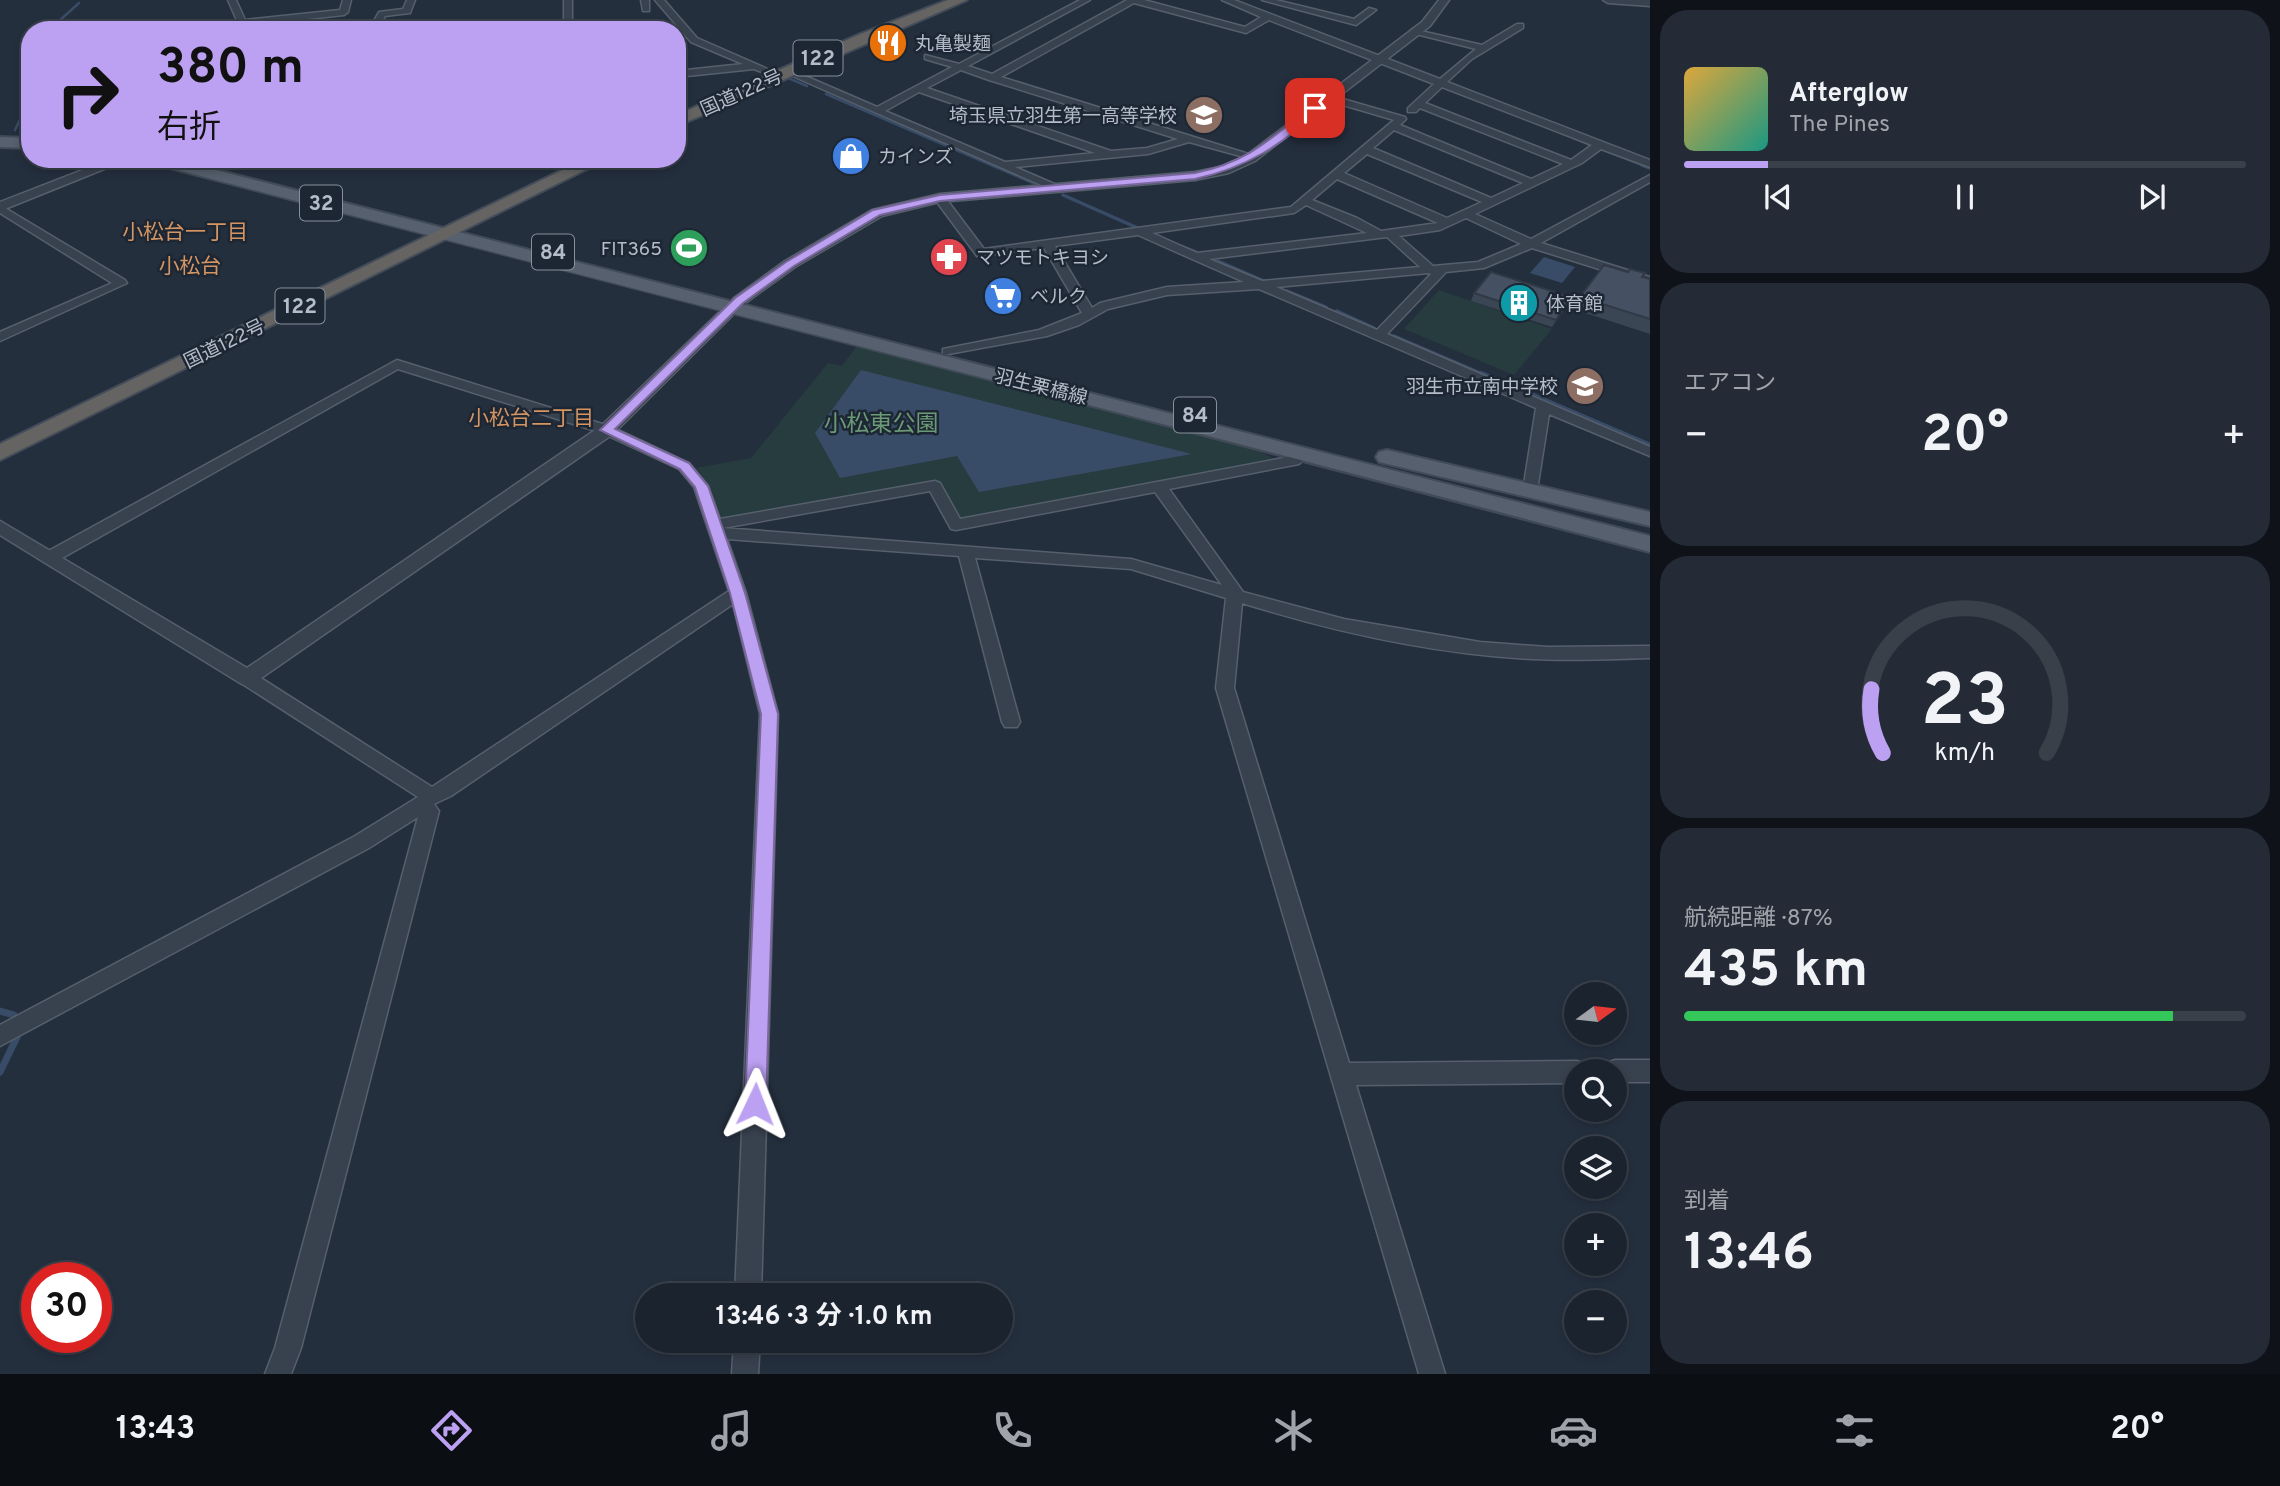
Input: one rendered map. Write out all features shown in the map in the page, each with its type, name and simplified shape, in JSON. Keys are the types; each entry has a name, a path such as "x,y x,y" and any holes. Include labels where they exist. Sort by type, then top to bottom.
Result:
{"highway":[{"name":"国道122号","path":"686,108 760,69 942,0"},
{"name":"国道122号","path":"686,117 786,71 960,0"},
{"name":"国道122号","path":"0,453 444,230 561,168"},
{"name":"国道122号","path":"0,440 579,168"}],"main road":[{"path":"0,135 21,136"},
{"path":"0,142 21,143"},
{"name":"32","path":"190,168 444,230"},
{"name":"32","path":"219,168 444,230"},
{"name":"羽生栗橋線","path":"444,230 1650,532"},
{"name":"羽生栗橋線","path":"736,305 948,352 1650,544"},
{"path":"1236,429 1301,455 1434,498 1650,554"},
{"path":"1236,429 1457,471 1650,519"}],"street":[{"path":"232,0 240,21"},
{"path":"278,21 344,12 347,0"},
{"path":"378,21 382,14 407,11 411,0"},
{"path":"568,0 568,21"},
{"path":"659,0 677,21"},
{"path":"879,110 959,67 1072,12 1086,0"},
{"path":"992,78 1133,0 1245,30 1267,17"},
{"path":"1226,0 1650,164"},
{"path":"1245,8 1265,0 1356,22 1372,10"},
{"path":"247,678 607,430 736,305 790,264 877,212 940,198 1195,176 1224,170 1251,158 1380,60 1426,24 1444,0"},
{"path":"1608,0 1650,3"},
{"path":"1088,16 1098,19"},
{"path":"940,198 981,254 1294,210 1442,84 1469,57 1520,26"},
{"path":"686,31 694,40 760,69"},
{"path":"1415,31 1483,48"},
{"path":"928,57 1251,158"},
{"path":"686,73 760,69"},
{"path":"786,71 1055,188"},
{"path":"919,89 1109,155"},
{"path":"1329,98 1397,122 1532,183"},
{"path":"1419,104 1572,164"},
{"path":"1005,164 1149,151 1191,138"},
{"path":"1195,257 1436,228 1572,164 1600,144"},
{"path":"1365,149 1491,202"},
{"path":"0,208 100,168"},
{"path":"1336,174 1448,223"},
{"path":"948,352 1042,333 1104,306 1167,291 1480,265 1531,244 1650,178"},
{"path":"1305,201 1385,234 1436,270"},
{"path":"0,208 121,283 0,337"},
{"path":"1466,214 1531,244 1650,281"},
{"path":"1141,232 1650,452"},
{"path":"1048,245 1089,314"},
{"path":"1380,334 1436,270"},
{"path":"49,558 397,364 607,430 684,466 701,486 738,593 769,714 748,1283"},
{"path":"1531,484 1543,405"},
{"path":"716,529 935,486 956,525 1294,461 1301,455"},
{"path":"1159,487 1235,591 1225,688 1432,1374"},
{"path":"0,527 247,678 427,799 429,811 412,877 288,1348 278,1374"},
{"path":"716,529 1131,564 1177,575 1234,597 1318,619 1437,641 1531,653 1650,652"},
{"path":"966,552 1011,722"},
{"path":"0,1036 362,842 427,799 444,791 738,593"},
{"path":"1627,1072 1650,1071"},
{"path":"1341,1073 1564,1072"},
{"path":"745,1374 746,1353"}],"green space":[{"path":"1439,290 1552,329 1514,375 1404,329"},
{"name":"小松東公園","path":"858,344 1244,443 1278,461 960,519 939,482 723,521 709,485 696,468 751,458 828,363 842,366"}],"water":[{"path":"1544,257 1575,267 1562,283 1530,273"},
{"path":"861,370 1192,454 979,492 957,456 840,478 815,433"}],"building":[{"path":"1604,265 1628,272 1630,269 1645,273 1642,277 1650,279 1650,319 1580,297"},
{"name":"体育館","path":"1491,272 1571,297 1556,320 1474,293"}],"waterway":[{"path":"59,21 79,3"},
{"path":"788,78 807,86"},
{"path":"826,94 996,167"},
{"path":"15,130 21,117"},
{"path":"1574,138 1588,144"},
{"path":"1602,149 1642,165"},
{"path":"992,165 1034,183"},
{"path":"1642,165 1650,168"},
{"path":"1642,165 1647,167"},
{"path":"1063,195 1140,229"},
{"path":"1180,246 1196,252"},
{"path":"1218,261 1264,281"},
{"path":"1287,291 1326,307"},
{"path":"1337,311 1374,328"},
{"path":"1394,336 1485,375"},
{"path":"1481,373 1650,445"},
{"path":"0,1011 14,1015"},
{"path":"0,1072 17,1037"}],"place":[{"name":"丸亀製麺","path":"888,43"},
{"name":"埼玉県立羽生第一高等学校","path":"1204,115"},
{"name":"カインズ","path":"851,156"},
{"name":"FIT365","path":"689,248"},
{"name":"マツモトキヨシ","path":"949,257"},
{"name":"ベルク","path":"1003,296"},
{"name":"体育館","path":"1519,303"},
{"name":"羽生市立南中学校","path":"1585,386"}],"district":[{"name":"小松台一丁目","path":"185,232"},
{"name":"小松台","path":"190,266"},
{"name":"小松台二丁目","path":"531,418"}],"route":[{"path":"755,1104 769,714 738,593 701,486 684,466 607,430 739,301 790,264 877,212 940,198 1195,176 1224,170 1251,158 1315,108"}]}
